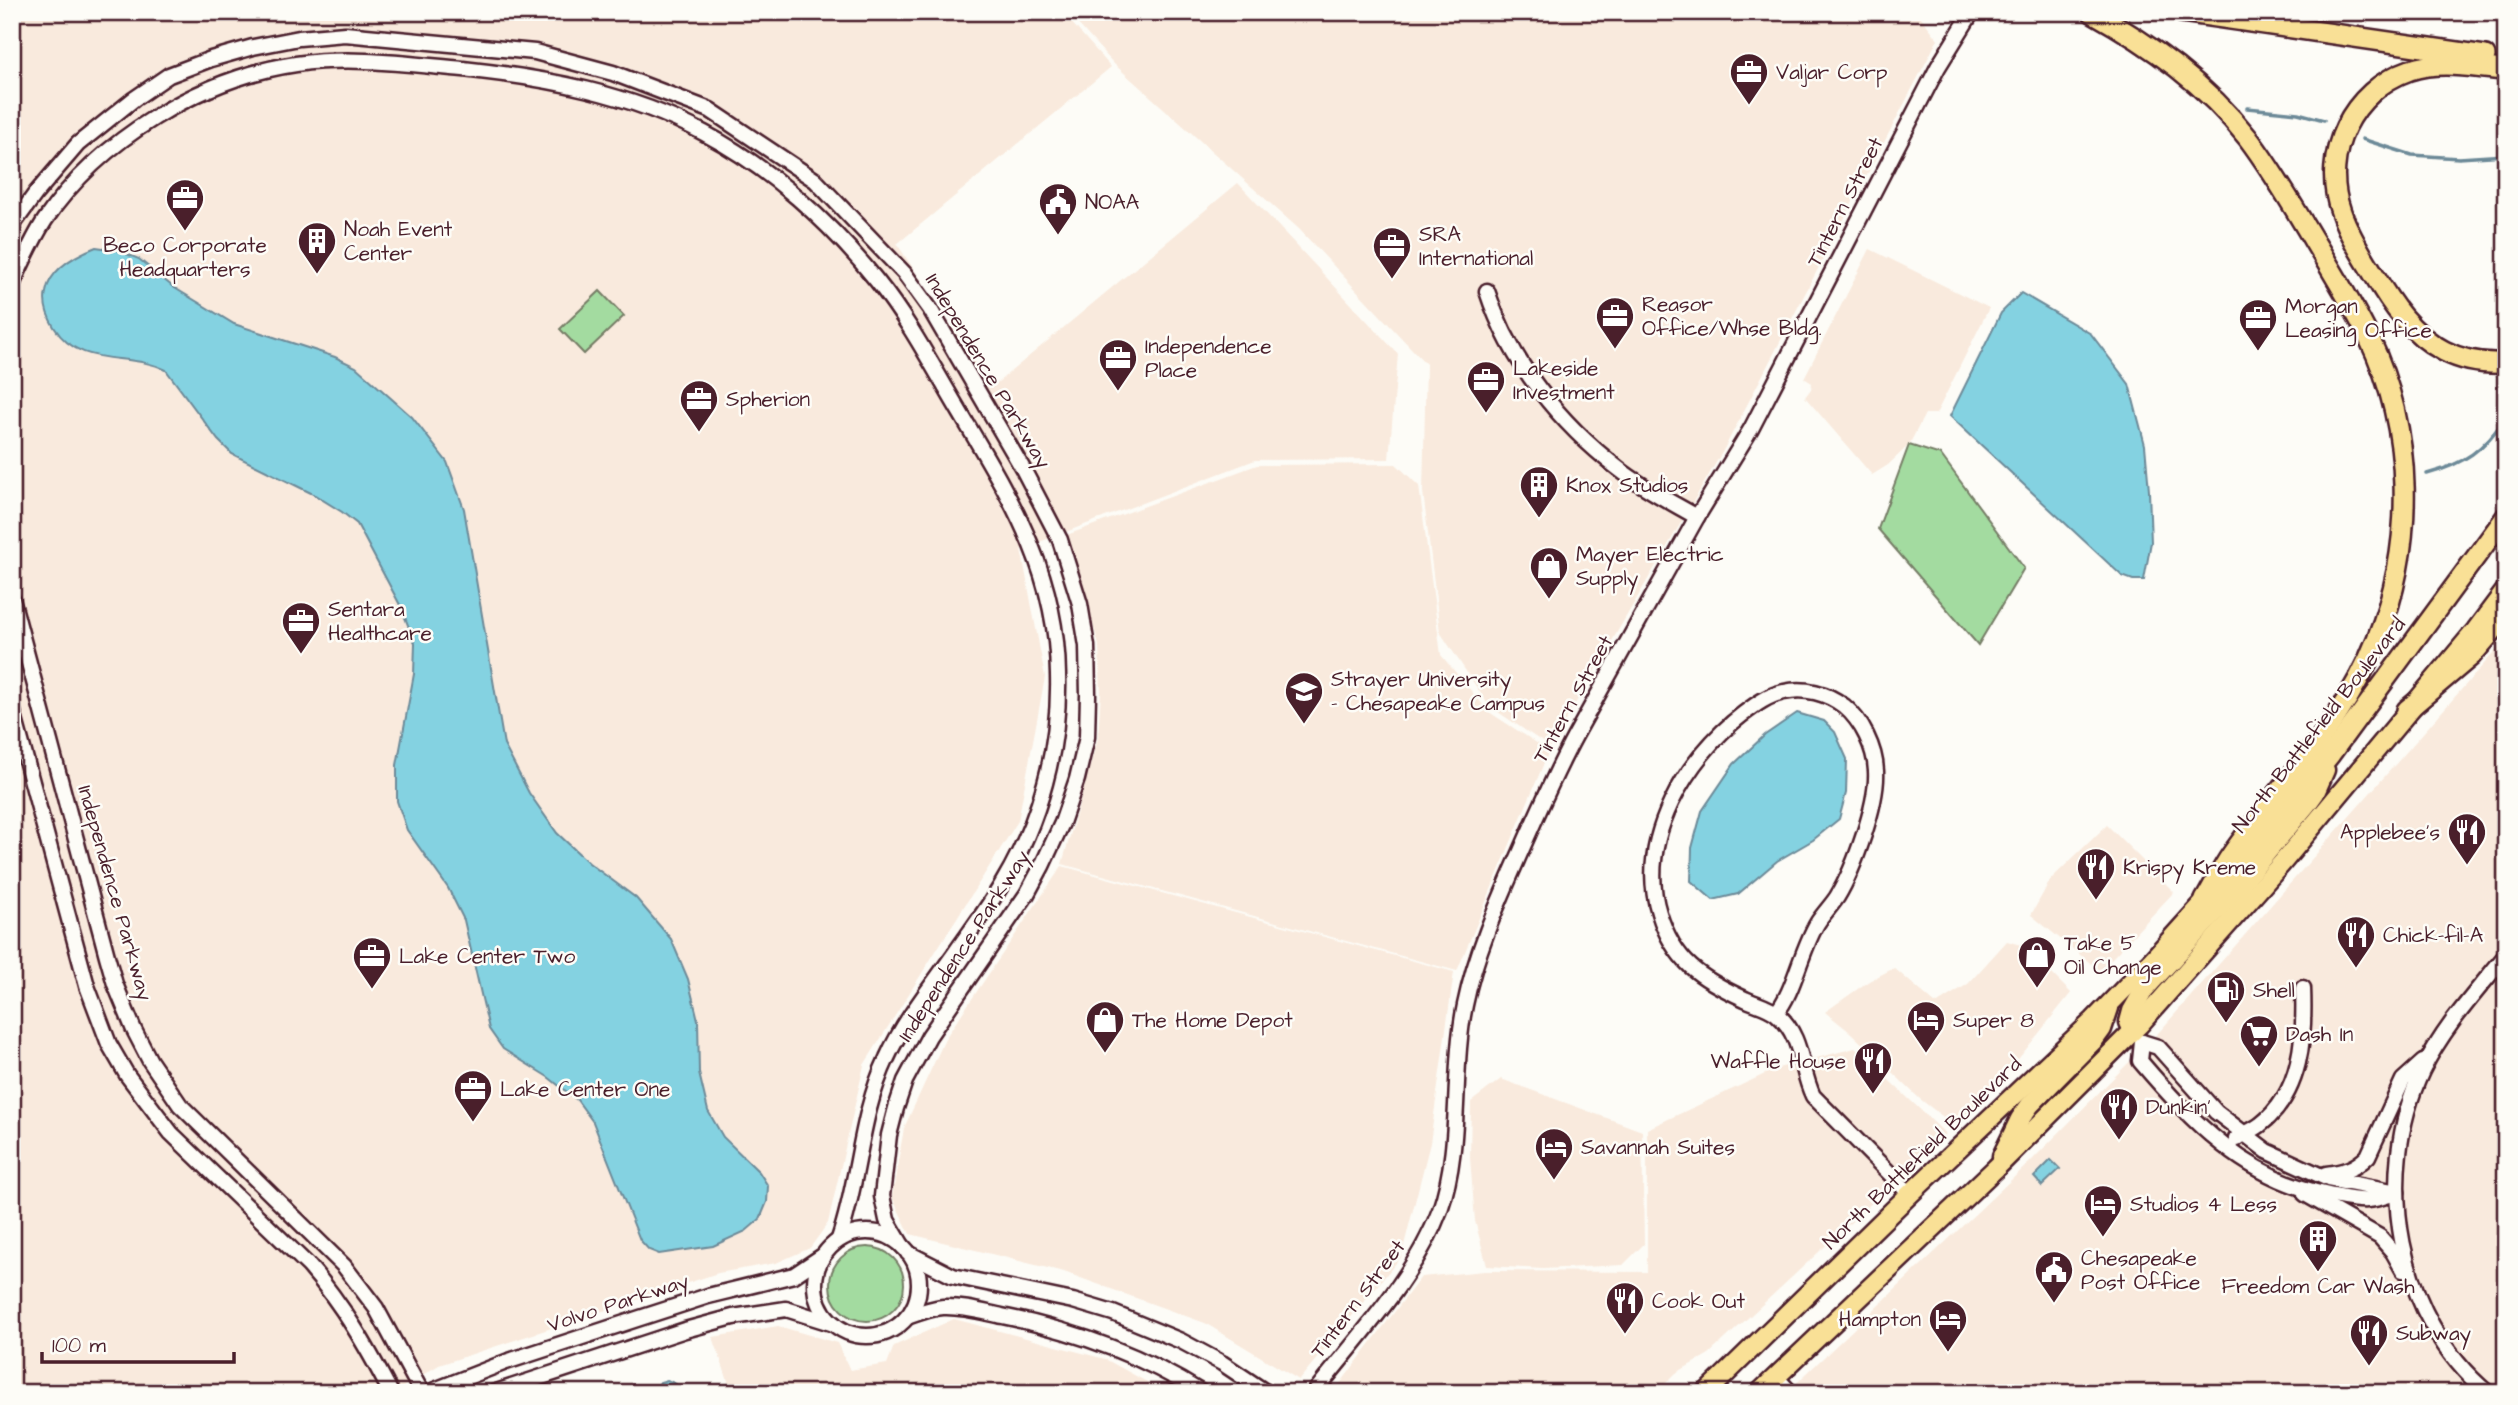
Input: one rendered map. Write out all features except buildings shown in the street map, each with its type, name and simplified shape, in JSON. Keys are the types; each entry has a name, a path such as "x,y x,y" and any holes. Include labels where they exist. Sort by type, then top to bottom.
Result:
{"highway":[{"path":"2092,12 2148,46 2195,82 2228,115 2266,164 2344,291 2370,339 2387,384 2403,459 2404,500 2398,567 2385,618 2367,663 2341,711 2232,855 2206,900"},
{"path":"2182,12 2444,48 2506,60"},
{"path":"2506,70 2446,65 2410,70 2395,77 2370,94 2351,115 2339,141 2334,173 2340,212 2384,292 2408,324 2427,341 2458,358 2491,364 2506,363"},
{"path":"2407,710 2471,656 2506,615"}],"main road":[{"name":"North Battlefield Boulevard","path":"1706,1393 2110,1004 2206,900 2274,825 2331,754 2506,516"},
{"path":"1759,1393 2137,1037 2476,630 2506,590"},
{"path":"2137,1037 2129,1022 2138,999 2234,892 2307,804 2322,779 2331,754"},
{"path":"1996,1168 2029,1105 2094,1040 2102,1029 2110,1004"}],"street":[{"name":"Tintern Street","path":"1314,1393 1414,1264 1441,1207 1452,1151 1460,1035 1480,948 1574,736 1697,517 1751,429 1921,100 1972,12"},
{"name":"Independence Parkway","path":"12,226 78,144 125,105 169,75 253,47 299,38 345,34 535,52 613,73 710,110 815,180 904,273 943,331 1023,468 1060,540 1080,604 1087,646 1088,695 1087,737 1077,779 1062,823 1027,894 929,1036 905,1081 896,1108 889,1135 882,1196 887,1220 906,1250"},
{"name":"Independence Parkway","path":"12,285 45,220 71,187 102,157 158,116 176,104 237,77 294,64 337,60 391,61 537,77 656,110 705,134 771,177 803,203 847,246 878,282 916,338 1019,515 1034,550 1050,604 1059,682 1052,750 1039,804 1028,835 1002,884 910,1015 888,1056 869,1103 851,1205 839,1239"},
{"path":"1487,290 1497,319 1520,360 1568,424 1588,444 1634,480 1697,517"},
{"name":"Independence Parkway","path":"12,599 115,984 150,1061 180,1105 323,1243 367,1294 425,1393"},
{"path":"1776,1013 1786,1000 1803,950 1818,922 1837,897 1850,870 1875,793 1876,771 1872,750 1863,729 1836,700 1820,693 1802,690 1767,697 1728,726 1707,747 1689,771 1663,825 1655,858 1653,882 1657,905 1664,928 1676,949 1709,982 1776,1013 1788,1026 1797,1041 1807,1085 1813,1096 1910,1194"},
{"path":"12,708 87,986 109,1044 134,1085 171,1133 327,1286 361,1336 391,1393"},
{"path":"2418,1296 2404,1250 2397,1192 2400,1149 2409,1105 2430,1056 2459,1013 2506,955"},
{"path":"2224,1148 2264,1121 2292,1083 2300,1055 2304,1024 2303,988"},
{"path":"2110,1004 2137,1037 2158,1047 2216,1112 2267,1151 2328,1179 2397,1192"},
{"path":"2137,1037 2140,1061 2224,1148 2259,1171 2286,1183 2380,1237 2393,1252 2452,1354 2481,1391"},
{"path":"2319,1175 2346,1171 2360,1164 2368,1156 2403,1080 2430,1056"},
{"path":"2286,1183 2315,1192 2375,1201 2397,1192"},
{"path":"839,1239 865,1231 879,1233 892,1238 906,1250 953,1276 1073,1301 1124,1317 1181,1341 1222,1363 1267,1393"},
{"name":"Volvo Parkway","path":"425,1393 506,1362 708,1296 794,1275 821,1257 839,1239"},
{"path":"493,1393 733,1317 786,1309 834,1324 850,1333 868,1336 890,1331 907,1317 919,1287 916,1269 906,1250"},
{"path":"821,1257 815,1293 825,1315 834,1324"},
{"path":"907,1317 944,1307 1023,1320 1113,1349 1202,1393"},
{"path":"1776,1377 1791,1393"}],"shaded area":[{"path":"12,12 1062,12 1111,67 897,244 992,387 1238,183 1398,354 1389,459 1255,460 1021,549 1045,677 1018,821 864,1065 828,1223 810,1248 776,1263 718,1273 439,1365 393,1393 12,1393"},
{"path":"1067,12 1917,12 1938,39 1724,449 1550,747 1489,706 1440,632 1423,492 1426,364 1299,229 1114,64"},
{"path":"1870,249 1989,308 1936,414 1925,414 1909,445 1888,465 1872,475 1805,397 1812,383 1804,378"},
{"name":"Strayer University - Chesapeake Campus","path":"1396,464 1419,486 1441,655 1489,712 1549,751 1457,971 1062,864 1098,738 1101,692 1099,645 1064,536 1257,465"},
{"path":"2506,639 2506,1393 1786,1393 2029,1163 2160,1031"},
{"path":"2107,825 2174,892 2100,971 2031,915 2051,879"},
{"path":"1062,866 1454,972 1430,1143 1401,1257 1299,1380 1205,1323 1064,1272 910,1234 892,1197 904,1128 946,1037"},
{"path":"2007,941 2024,946 2071,993 2011,1068 1955,1126 1920,1099 1850,1032 1825,1012 1869,981 1894,968 1936,1004 1968,984"},
{"path":"1855,1048 1946,1134 1709,1354 1676,1373 1656,1393 1333,1393 1421,1277 1485,1271 1647,1272 1647,1129 1778,1068"},
{"path":"1501,1079 1642,1131 1644,1244 1623,1265 1543,1269 1487,1266 1475,1221 1470,1158 1471,1102"},
{"path":"954,1319 1105,1359 1167,1393 732,1393 713,1337 778,1326 837,1343 850,1370 887,1364 894,1346"}],"green space":[{"path":"600,291 624,316 584,354 560,329"},
{"path":"1909,445 1941,455 2024,568 1978,645 1878,529"},
{"path":"867,1247 888,1253 898,1263 904,1284 898,1305 888,1315 867,1321 846,1315 836,1305 830,1284 836,1263 846,1253"}],"water":[{"path":"96,247 117,250 139,259 173,287 234,324 335,357 356,367 412,417 447,462 464,509 504,745 529,793 557,833 589,863 636,898 671,939 688,979 698,1020 699,1073 708,1111 723,1137 759,1172 768,1186 767,1202 760,1219 746,1231 713,1246 659,1254 649,1250 640,1240 593,1122 577,1100 548,1077 503,1049 489,1029 464,920 448,888 407,830 397,801 397,765 414,674 415,643 400,605 357,524 313,494 232,454 218,440 166,370 152,364 91,354 77,349 65,340 54,327 47,310 45,297 48,284 65,264"},
{"path":"2021,293 2091,334 2129,384 2145,445 2149,491 2151,542 2144,580 2122,576 1950,416 2001,313"},
{"path":"1797,713 1824,721 1835,732 1847,759 1846,793 1839,819 1813,840 1777,861 1738,894 1713,900 1691,881 1692,848 1702,811 1734,764 1765,735"},
{"path":"2051,1160 2060,1169 2042,1186 2034,1177"},
{"path":"667,1380 676,1384 682,1393 654,1393 660,1382"}],"waterway":[{"path":"2247,108 2298,113 2324,120"},
{"path":"2362,139 2412,155 2459,158 2506,155"},
{"path":"2427,474 2452,466 2472,454 2490,438 2506,417"}],"place":[{"name":"Valjar Corp","path":"1749,106"},
{"name":"Beco Corporate Headquarters","path":"185,232"},
{"name":"NOAA","path":"1058,236"},
{"name":"Noah Event Center","path":"317,275"},
{"name":"SRA International","path":"1392,280"},
{"name":"Reasor Office/Whse Bldg.","path":"1615,350"},
{"name":"Morgan Leasing Office","path":"2258,352"},
{"name":"Independence Place","path":"1118,392"},
{"name":"Lakeside Investment","path":"1486,414"},
{"name":"Spherion","path":"699,433"},
{"name":"Knox Studios","path":"1539,519"},
{"name":"Mayer Electric Supply","path":"1549,600"},
{"name":"Sentara Healthcare","path":"301,655"},
{"name":"Strayer University - Chesapeake Campus","path":"1304,725"},
{"name":"Applebee's","path":"2467,866"},
{"name":"Krispy Kreme","path":"2096,901"},
{"name":"Chick-fil-A","path":"2356,969"},
{"name":"Take 5 Oil Change","path":"2037,989"},
{"name":"Lake Center Two","path":"372,990"},
{"name":"Shell","path":"2226,1024"},
{"name":"The Home Depot","path":"1105,1054"},
{"name":"Super 8","path":"1926,1054"},
{"name":"Dash In","path":"2259,1068"},
{"name":"Waffle House","path":"1873,1095"},
{"name":"Lake Center One","path":"473,1123"},
{"name":"Dunkin'","path":"2119,1141"},
{"name":"Savannah Suites","path":"1554,1181"},
{"name":"Studios 4 Less","path":"2103,1238"},
{"name":"Freedom Car Wash","path":"2318,1273"},
{"name":"Chesapeake Post Office","path":"2054,1304"},
{"name":"Cook Out","path":"1625,1335"},
{"name":"Hampton","path":"1948,1353"},
{"name":"Subway","path":"2369,1367"}]}
